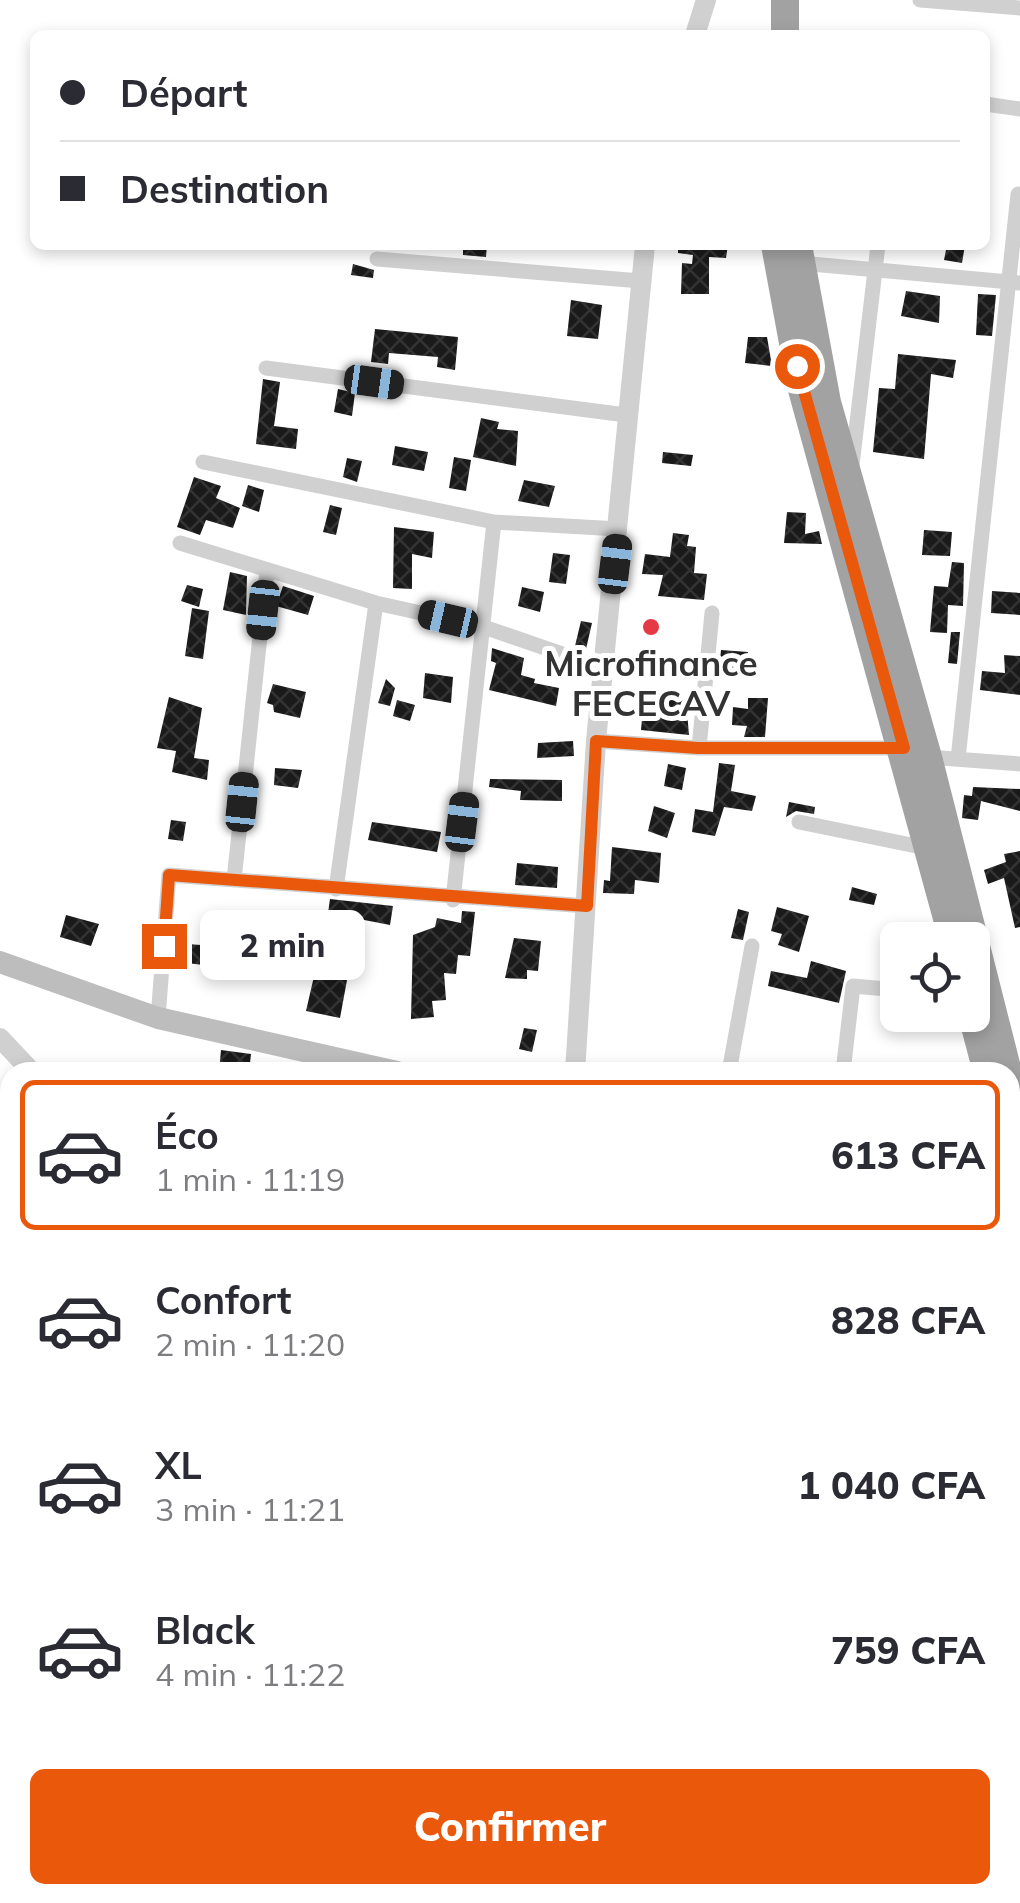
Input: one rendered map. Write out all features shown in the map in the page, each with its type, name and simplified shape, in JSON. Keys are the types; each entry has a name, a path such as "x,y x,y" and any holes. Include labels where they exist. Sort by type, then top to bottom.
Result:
{"highway":[{"path":"766,30 767,0"},
{"path":"784,30 786,0"},
{"path":"776,250 801,386 916,752 1005,1062"},
{"path":"799,254 816,356 851,479 916,752 931,849 949,922"},
{"path":"976,1032 984,1062"}],"main road":[{"path":"0,962 158,1018 352,1062"}],"street":[{"path":"696,30 706,0"},
{"path":"920,0 1020,8"},
{"path":"990,105 1020,109"},
{"path":"958,759 1015,282 1018,194"},
{"path":"575,1062 596,741 644,250"},
{"path":"851,479 878,250"},
{"path":"799,254 877,270 1015,282"},
{"path":"377,259 640,281"},
{"path":"266,368 626,415"},
{"path":"203,462 494,522 619,529"},
{"path":"453,900 494,522"},
{"path":"180,543 376,603 484,627 603,668"},
{"path":"234,880 268,571"},
{"path":"336,888 376,603"},
{"path":"698,748 712,614"},
{"path":"596,741 698,748 916,752 1020,764"},
{"path":"799,822 931,849"},
{"path":"158,1018 169,875 453,900 587,906"},
{"path":"731,1062 752,946"},
{"path":"843,1062 853,986 880,988"},
{"path":"0,1038 23,1062"}],"building":[{"path":"463,250 487,250 486,257 463,255"},
{"path":"727,250 726,258 709,257 709,294 681,294 682,263 692,264 693,255 678,253"},
{"path":"946,250 964,250 962,263 944,260"},
{"path":"353,264 374,270 373,278 351,275"},
{"path":"906,291 940,296 939,323 901,316"},
{"path":"978,294 996,295 992,336 976,335"},
{"path":"571,300 602,305 598,339 567,336"},
{"path":"375,329 458,337 455,370 437,367 438,357 389,353 388,364 371,362"},
{"path":"748,337 767,337 772,366 745,363"},
{"path":"898,354 956,360 953,378 931,374 924,459 873,452 879,388 895,389"},
{"path":"263,379 280,382 274,426 298,429 296,449 256,444"},
{"path":"338,389 355,393 352,416 334,412"},
{"path":"481,418 499,422 497,429 518,431 516,466 473,457"},
{"path":"395,446 428,452 424,471 392,465"},
{"path":"663,452 693,455 691,466 662,463"},
{"path":"454,457 471,460 466,491 449,488"},
{"path":"347,458 362,461 357,482 343,477"},
{"path":"194,477 221,486 216,498 240,508 233,528 206,520 200,535 177,527"},
{"path":"524,480 555,486 549,507 518,501"},
{"path":"248,485 264,490 259,512 242,506"},
{"path":"330,505 342,508 336,535 323,532"},
{"path":"787,512 806,513 805,534 819,531 822,544 784,543"},
{"path":"394,527 434,532 432,558 412,554 412,589 393,588"},
{"path":"924,530 952,532 950,556 922,555"},
{"path":"673,533 689,535 687,546 696,547 694,573 707,574 704,600 658,596 663,575 642,574 645,554 670,557"},
{"path":"553,553 570,555 566,584 549,582"},
{"path":"952,562 964,563 963,606 948,605 947,633 930,632 934,586 948,587"},
{"path":"230,572 247,576 246,615 223,610"},
{"path":"187,585 203,589 199,607 181,601"},
{"path":"283,586 314,596 308,615 276,606"},
{"path":"522,587 544,592 540,612 518,606"},
{"path":"992,591 1020,593 1020,615 991,613"},
{"path":"192,608 209,611 203,659 185,656"},
{"path":"581,621 592,623 586,649 575,646"},
{"path":"951,632 960,632 957,664 948,663"},
{"path":"492,648 524,658 521,675 535,679 534,683 559,688 556,706 489,690 496,663 491,661"},
{"path":"721,650 748,652 746,673 719,671"},
{"path":"1004,655 1020,656 1020,695 980,690 982,671 1005,673"},
{"path":"425,673 453,677 451,703 423,698"},
{"path":"386,679 395,688 390,706 378,703"},
{"path":"273,684 306,692 300,718 274,712 273,705 267,703"},
{"path":"169,697 202,708 194,758 209,760 207,780 172,772 176,751 157,748"},
{"path":"644,697 686,700 689,735 641,730"},
{"path":"748,698 768,698 765,737 744,737 747,726 732,725 733,707 748,709"},
{"path":"397,700 415,705 410,721 393,716"},
{"path":"573,741 574,756 537,758 538,743"},
{"path":"719,763 735,765 731,791 756,796 752,811 724,807 715,836 692,832 695,809 713,812"},
{"path":"668,764 686,768 682,790 664,786"},
{"path":"275,768 302,770 298,788 274,785"},
{"path":"490,779 562,780 562,801 520,800 521,791 489,787"},
{"path":"973,787 1020,789 1020,811 981,801 978,820 962,818 964,795 972,796"},
{"path":"789,802 815,807 814,814 796,811 786,817"},
{"path":"654,806 675,813 667,838 648,831"},
{"path":"171,820 186,822 183,841 168,839"},
{"path":"372,822 441,832 437,852 368,840"},
{"path":"612,847 661,853 659,883 635,880 634,894 603,893 604,880 610,881"},
{"path":"1020,851 1020,927 1015,928 1004,878 988,884 984,870 1006,862 1004,854"},
{"path":"517,863 558,867 557,888 515,885"},
{"path":"852,887 877,894 874,905 849,900"},
{"path":"330,899 393,906 390,925 328,913"},
{"path":"777,907 809,916 799,952 778,945 782,934 771,931"},
{"path":"738,909 749,912 743,940 731,938"},
{"path":"462,911 475,912 470,956 458,955 456,974 444,973 446,1000 432,1001 434,1017 411,1019 413,935 435,927 437,918 461,923"},
{"path":"66,915 99,924 91,946 60,937"},
{"path":"231,932 250,933 249,970 186,963 187,944 230,947"},
{"path":"514,938 541,941 538,971 527,970 527,979 505,978"},
{"path":"321,946 352,953 340,1018 306,1011"},
{"path":"811,961 846,971 839,1003 768,986 771,971 807,978"},
{"path":"524,1028 537,1030 532,1052 519,1049"},
{"path":"221,1050 251,1054 250,1062 220,1062"}],"place":[{"name":"Microfinance FECECAV","path":"651,627"}],"route":[{"path":"164,946 169,875 453,900 587,906 596,741 698,748 904,748 797,366"}]}
